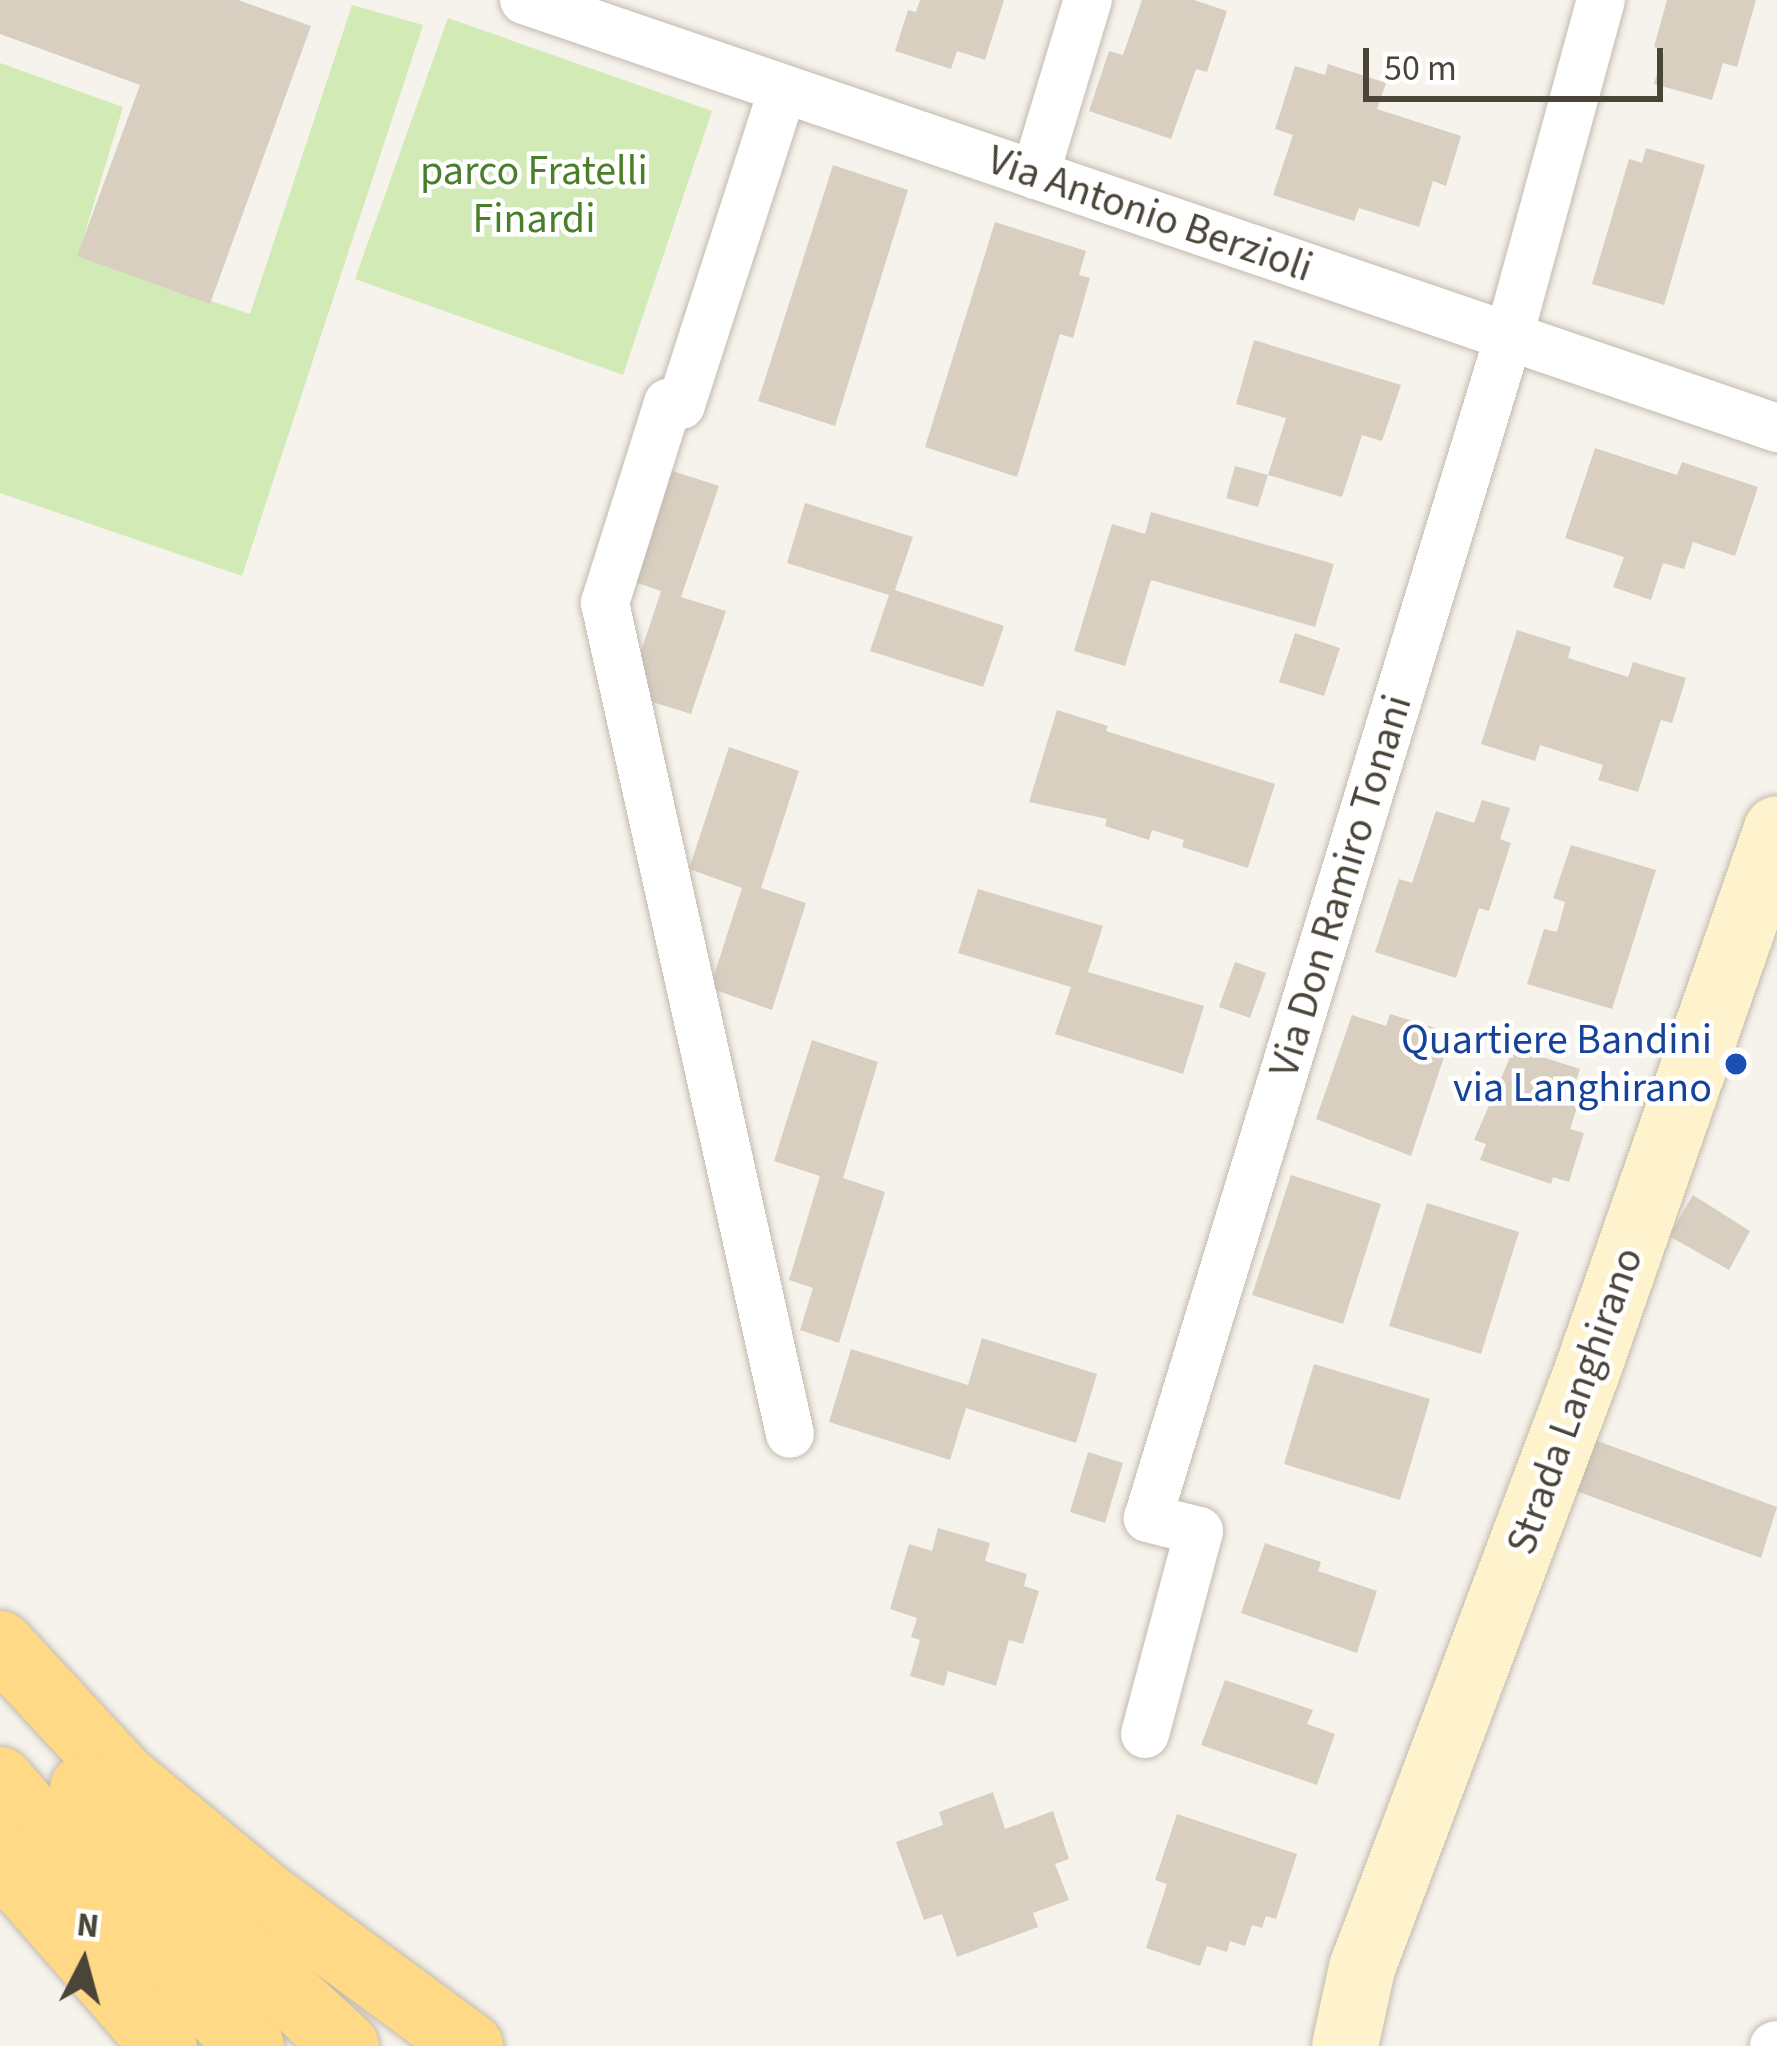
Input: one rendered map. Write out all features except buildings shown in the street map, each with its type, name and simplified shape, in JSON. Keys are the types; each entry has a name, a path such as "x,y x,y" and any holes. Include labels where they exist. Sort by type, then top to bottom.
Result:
{"highway":[{"path":"0,1644 123,1777 265,1895 470,2046"},
{"path":"0,1694 190,1904 346,2046"},
{"path":"0,1780 120,1917 251,2046"},
{"path":"0,1858 164,2046"}],"main road":[{"name":"Strada Langhirano","path":"1345,2046 1362,1968 1587,1372 1777,829"},
{"name":"Strada Langhirano","path":"1316,2046 1337,1999 1362,1968"}],"street":[{"name":"Via Antonio Berzioli","path":"524,0 1777,428"},
{"path":"1035,175 1088,0"},
{"name":"Via Don Ramiro Tonani","path":"1145,1734 1199,1531 1148,1517 1509,336 1601,0"},
{"path":"783,88 681,405 668,403 605,603 790,1434"}],"green space":[{"path":"352,5 423,25 242,576 0,493 0,63 123,107 78,256 250,314"},
{"name":"parco Fratelli Finardi","path":"448,18 712,111 623,375 355,279"}],"place":[{"name":"Quartiere Bandini via Langhirano","path":"1736,1064"}]}
